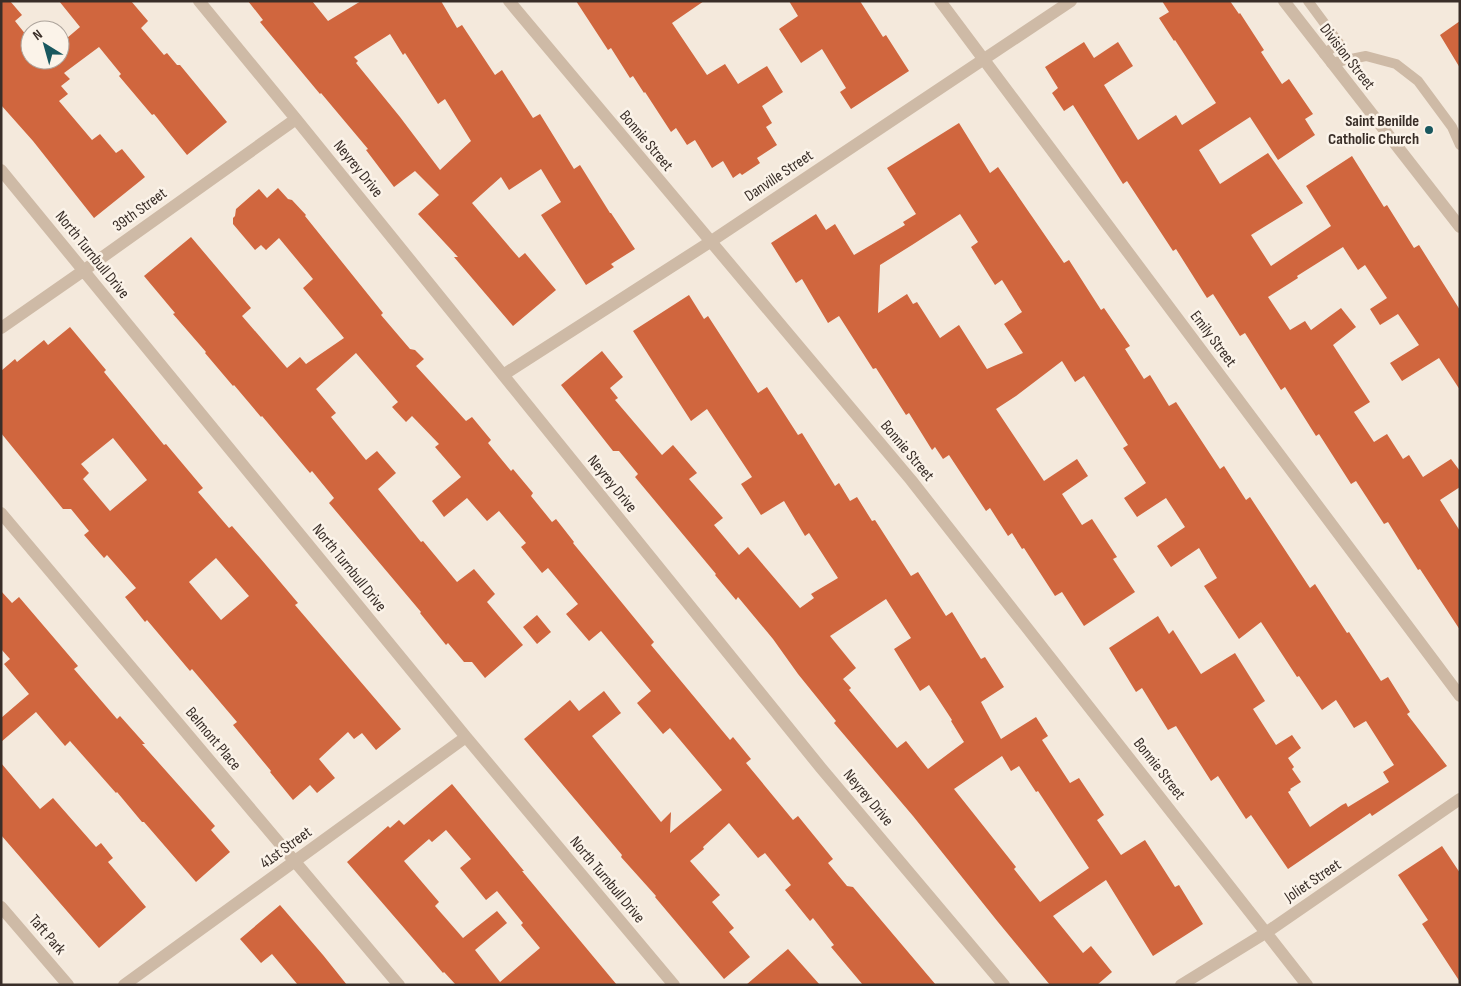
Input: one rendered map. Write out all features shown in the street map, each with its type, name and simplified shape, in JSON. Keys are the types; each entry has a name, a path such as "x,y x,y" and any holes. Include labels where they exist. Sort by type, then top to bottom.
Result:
{"street":[{"name":"Neyrey Drive","path":"199,1 296,118 821,768 1004,985"},
{"name":"Bonnie Street","path":"509,1 911,480 1307,985"},
{"name":"Emily Street","path":"940,1 1460,696"},
{"name":"Danville Street","path":"503,375 710,242 1071,1"},
{"name":"Division Street","path":"1284,1 1460,227"},
{"name":"39th Street","path":"1,328 296,118"},
{"name":"North Turnbull Drive","path":"1,170 466,737 674,985"},
{"name":"Belmont Place","path":"1,513 399,985"},
{"name":"41st Street","path":"124,985 466,737"},
{"name":"Joliet Street","path":"1181,985 1267,932 1460,799"},
{"name":"Taft Park","path":"1,907 68,985"}],"lane":[{"path":"1308,1 1339,43 1328,58"},
{"path":"1328,58 1366,56 1396,64 1418,81 1452,127 1460,145"}],"building":[{"path":"1,1 10,1 22,15 15,21 20,27 20,70 68,70 64,73 70,79 61,86 68,94 59,101 92,140 100,134 116,153 122,149 145,177 94,218 33,141 1,105"},
{"path":"59,1 131,1 148,21 141,28 164,55 167,53 177,65 180,65 227,122 187,155 154,114 152,115 119,76 121,74 99,47 70,69 70,36 80,27"},
{"path":"248,1 312,1 328,21 361,1 441,1 457,28 462,25 495,75 502,70 533,118 540,114 574,169 580,165 635,249 611,264 614,267 586,285 541,215 561,202 541,169 509,190 501,177 472,203 519,258 525,253 556,290 513,326 454,257 458,257 418,214 439,195 415,171 394,187 366,150 368,149 260,22 263,20","holes":["390,34 403,55 405,53 438,104 445,99 471,141 440,170 356,63 358,61 354,57"]},
{"path":"576,1 704,1 672,23 707,75 725,64 738,84 767,66 783,92 762,106 772,123 766,127 777,145 757,158 760,163 742,175 740,173 733,178 723,161 712,168 695,140 687,145 676,128 671,132 633,76 630,78 611,48 608,50"},
{"path":"789,1 860,1 883,37 886,35 909,71 851,109 840,92 846,88 822,49 801,63 779,29 798,16"},
{"path":"1162,1 1230,1 1264,50 1261,52 1282,84 1289,79 1313,114 1305,119 1315,135 1278,160 1250,117 1199,150 1220,184 1268,153 1303,203 1251,235 1271,266 1331,226 1306,186 1352,156 1384,207 1387,205 1414,248 1419,245 1460,310 1460,390 1439,358 1402,381 1390,363 1419,345 1398,314 1380,325 1370,309 1387,298 1365,265 1358,270 1343,247 1268,297 1290,330 1305,321 1311,330 1341,308 1356,327 1333,345 1370,402 1354,412 1374,442 1387,434 1403,459 1409,455 1423,477 1451,459 1460,471 1460,487 1440,500 1460,531 1460,630 1420,569 1418,570 1388,522 1384,524 1356,481 1351,484 1319,434 1316,436 1285,387 1281,390 1245,333 1240,336 1213,294 1207,298 1176,249 1173,251 1127,181 1123,184 1073,105 1064,111 1052,93 1058,88 1045,67 1084,42 1094,58 1118,42 1133,66 1104,85 1138,140 1176,115 1182,125 1216,103 1159,18 1169,12"},
{"path":"1460,21 1460,68 1440,35"},
{"path":"959,123 990,173 998,167 1064,263 1069,260 1101,310 1104,308 1130,346 1125,349 1144,379 1150,375 1169,406 1176,402 1220,469 1224,466 1246,500 1250,497 1310,588 1315,584 1381,681 1388,677 1410,712 1407,714 1447,766 1372,816 1370,813 1288,869 1251,815 1246,819 1218,776 1211,781 1176,726 1168,730 1142,688 1136,692 1109,648 1158,616 1169,634 1173,630 1201,674 1235,653 1265,701 1253,709 1276,745 1292,735 1301,748 1288,758 1294,767 1292,769 1301,782 1288,792 1310,827 1342,805 1346,803 1348,807 1389,782 1383,772 1394,765 1366,721 1354,728 1336,700 1322,710 1299,676 1297,677 1261,622 1239,639 1204,586 1217,578 1199,548 1171,567 1157,546 1185,527 1166,498 1137,517 1124,498 1146,483 1123,448 1128,445 1084,376 1075,382 1062,361 996,409 1044,481 1077,459 1088,476 1062,494 1082,525 1092,519 1117,557 1113,559 1135,592 1084,626 1062,592 1055,596 1012,533 1008,536 990,508 986,511 949,455 943,459 935,447 932,450 909,413 906,415 876,368 873,369 839,316 828,323 802,279 796,283 771,243 816,214 826,230 835,224 854,255 905,225 903,222 916,214 887,168","holes":["960,214 978,242 971,247 995,285 1002,280 1022,312 1004,324 1023,353 987,369 959,325 940,338 917,302 913,304 907,294 878,313 880,265"]},
{"path":"278,188 306,215 383,313 381,315 410,349 415,350 424,359 416,366 466,421 472,417 491,440 488,443 511,471 513,469 533,493 531,496 552,522 556,519 573,543 654,642 651,645 730,740 733,737 751,759 746,763 793,820 798,816 833,859 828,863 847,886 853,887 936,985 863,985 831,947 834,945 813,918 810,921 785,890 791,885 765,853 758,858 729,823 690,861 720,895 712,902 734,928 729,932 750,957 724,979 656,896 621,857 622,855 524,739 570,700 579,711 604,691 621,713 592,736 661,822 671,812 670,833 722,790 670,728 663,734 637,703 651,691 601,631 589,641 566,614 578,604 548,568 542,573 521,547 526,543 499,511 487,521 467,498 444,517 432,501 461,477 435,447 439,444 412,416 406,422 392,407 398,402 356,353 316,389 336,413 331,417 366,460 377,451 396,473 378,489 421,542 423,541 457,582 474,569 495,594 487,602 523,645 485,678 472,662 464,662 448,643 446,645 421,612 329,503 334,498 312,471 310,473 262,416 233,386 144,276 191,237 251,308 242,316 287,368 300,357 306,364 344,338 303,288 313,279 279,238 266,250 261,245 255,250 233,224 236,209 259,189 267,198"},
{"path":"689,295 704,319 708,316 758,393 767,387 798,435 802,433 835,486 839,483 850,501 857,497 872,521 875,520 911,576 918,572 946,616 952,612 981,659 985,657 1004,687 981,702 1001,739 1036,717 1048,736 1042,740 1070,783 1079,778 1104,815 1097,820 1121,855 1145,840 1175,887 1179,885 1203,924 1153,956 1106,880 1053,916 1083,953 1091,946 1112,972 1097,985 1050,985 913,816 834,723 836,721 773,639 738,597 736,600 715,575 635,477 638,474 619,451 613,451 561,385 602,351 623,377 610,388 618,398 615,400 662,455 673,445 697,473 689,479 723,518 714,525 739,555 748,547 800,608 814,598 811,594 838,578 809,533 805,536 784,501 761,515 741,484 752,477 707,409 691,421 633,331","holes":["886,599 911,638 894,649 920,691 929,685 964,742 928,769 906,741 897,748 849,690 851,688 843,679 856,668 830,636","1002,756 1011,771 1019,766 1036,792 1038,791 1089,868 1040,902 1014,869 1016,867 954,789"]},
{"path":"70,327 164,445 166,444 203,488 198,492 229,528 232,526 260,558 298,603 295,605 401,729 376,750 362,733 354,739 348,732 319,759 335,778 317,793 310,785 293,800 233,725 237,722 192,669 190,671 125,597 136,588 107,555 104,558 84,535 89,531 71,509 63,509 1,433 1,371 15,359 17,362 44,340 48,345","holes":["113,438 147,480 110,511 83,479 89,473 81,464","216,558 249,596 221,620 189,582"]},
{"path":"1,591 12,603 19,597 78,666 74,669 117,719 120,716 145,744 142,744 215,826 211,830 230,852 196,882 70,741 65,746 36,712 1,742 1,718 29,694 4,664 10,659 1,649"},
{"path":"537,615 551,632 537,644 523,627"},
{"path":"1,763 40,809 53,798 96,847 101,843 113,858 108,862 146,907 99,948 1,835"},
{"path":"452,784 617,985 456,985 443,973 347,862 388,826 390,828 399,820 404,825","holes":["446,830 471,859 460,868 486,900 497,891 540,948 500,982 475,950 507,923 497,911 463,938 435,906 439,902 404,861 429,839 432,842"]},
{"path":"1442,846 1460,873 1460,982 1422,924 1428,920 1398,875"},
{"path":"280,905 347,985 298,985 272,954 261,963 240,939"},
{"path":"788,949 820,985 746,985"}],"place":[{"name":"Saint Benilde Catholic Church","path":"1429,130"}]}
